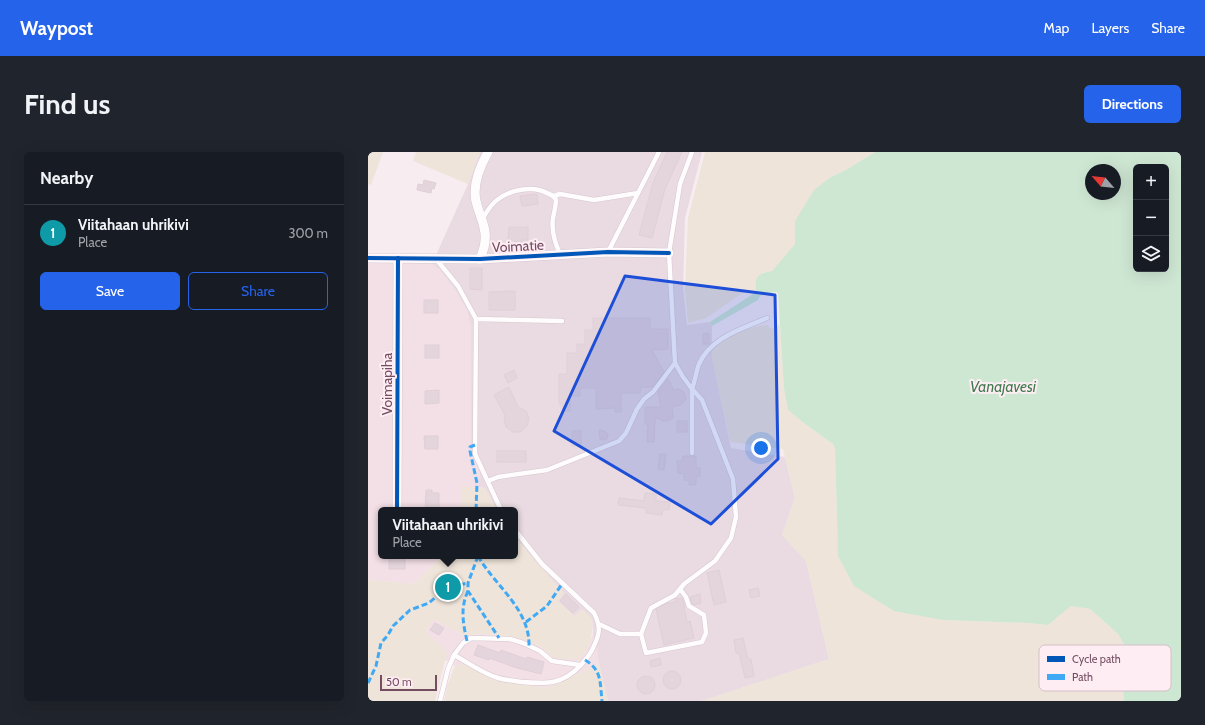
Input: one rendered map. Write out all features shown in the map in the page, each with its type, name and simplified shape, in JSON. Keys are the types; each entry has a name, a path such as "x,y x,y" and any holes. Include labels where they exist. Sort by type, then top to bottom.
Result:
{"street":[{"path":"480,259 486,240 474,191 481,163 488,152"},
{"name":"Voimatie","path":"368,258 480,259 608,252 670,254"},
{"name":"Voimapiha","path":"397,507 398,258"}],"lane":[{"path":"608,252 659,152"},
{"path":"680,589 690,606 704,616 706,632 702,642 646,653 640,634 651,608 675,595 684,584 715,561 731,538 736,517 733,479 702,400 683,377 675,363 670,254 680,184 692,152"},
{"path":"482,220 496,201 515,191 532,188 544,191 554,196 560,194 594,200 638,193"},
{"path":"554,196 556,200 552,223 553,234 560,254"},
{"path":"436,259 458,286 476,319 475,454 500,507"},
{"path":"692,453 692,389 699,364 709,348 727,335 767,318"},
{"path":"476,319 562,321"},
{"path":"488,481 498,477 547,470 619,442 626,433 640,404 653,392 675,363"},
{"path":"518,534 542,564 594,613 600,624 620,634 640,634"},
{"path":"454,655 481,671 499,678 537,683 552,683 565,678 590,654 596,642 600,624"},
{"path":"440,701 448,669 454,655 463,643 471,638 510,639 540,650 552,661 580,665"}],"highlighted area":[{"path":"625,276 775,295 778,459 711,524 554,431"}],"shaded area":[{"path":"368,152 383,152 371,185 368,184"},
{"path":"416,152 480,152 468,184 413,161"},
{"path":"480,152 702,152 685,218 683,288 687,325 710,322 712,326 712,357 731,448 785,457 795,498 782,535 806,561 829,659 702,701 608,701 593,634 592,618 574,616 558,601 563,593 518,541 518,507 495,507 485,488 478,487 480,473 471,452 471,328 467,310 456,291 440,270 432,264 468,184"},
{"path":"705,152 875,152 844,171 831,177 795,221 796,244 772,271 764,272 755,283 756,292 747,290 706,318 688,323 685,288 688,218"},
{"path":"420,260 432,264 440,270 456,291 467,310 471,328 471,452 480,473 478,487 462,487 462,507 378,507 378,559 440,559 414,584 368,580 368,261"},
{"path":"780,324 784,389 788,410 833,444 835,448 838,556 943,620 1048,625 1071,606 1090,609 1118,634 1124,645 1039,645 1039,691 1123,691 1124,701 702,701 829,659 806,561 782,535 795,498 783,449 730,442 712,357 712,349 738,333 767,325 772,329"},
{"path":"462,486 485,488 495,507 462,507"},
{"path":"518,541 564,593 558,601 574,616 582,609 592,618 592,630 589,645 579,660 553,658 540,646 512,636 481,634 465,636 433,619 426,632 447,652 435,701 368,701 368,580 414,584 440,559 518,559"},
{"path":"433,619 465,636 481,634 512,636 523,639 540,646 553,658 585,653 593,634 596,642 599,664 547,688 492,680 464,664 455,666 445,660 447,652 426,632"},
{"path":"464,664 492,680 547,688 599,664 608,701 444,701 447,686 455,666"}],"water":[{"name":"Vanajavesi","path":"875,152 1181,152 1181,701 1124,701 1123,691 1171,691 1171,645 1124,645 1118,634 1090,609 1071,606 1048,625 943,620 894,611 854,586 838,556 835,448 833,444 788,410 784,389 778,293 774,292 760,296 758,300 712,326 710,322 756,292 756,280 758,277 763,273 772,271 795,244 795,221 814,190 831,177 844,171"}],"building":[{"path":"667,152 682,152 665,189 652,238 639,235 653,183"},
{"path":"424,180 436,183 434,189 432,188 431,193 417,190 418,184 423,185"},
{"path":"537,194 538,204 522,206 520,196"},
{"path":"509,227 528,227 528,240 515,242 515,240 508,240"},
{"path":"470,268 482,268 482,290 470,289"},
{"path":"515,291 515,310 489,310 489,292"},
{"path":"424,300 438,300 438,313 424,313"},
{"path":"593,318 650,318 650,329 668,329 668,349 652,350 664,372 652,387 641,387 640,393 621,393 621,412 615,412 615,408 596,409 596,388 580,388 580,396 570,396 570,411 562,411 562,404 559,404 559,374 567,374 567,353 577,353 577,344 585,344 585,330 593,330"},
{"path":"709,333 709,344 703,344 703,334"},
{"path":"425,345 439,345 439,358 425,358"},
{"path":"514,370 517,378 508,383 504,375"},
{"path":"668,379 674,390 679,389 684,392 686,399 681,405 672,407 673,418 668,421 663,421 655,417 654,442 647,442 648,424 645,424 645,407 661,407 658,392"},
{"path":"509,387 518,407 526,411 529,418 527,426 521,432 513,432 506,427 504,419 505,415 494,395"},
{"path":"439,390 439,403 425,404 425,391"},
{"path":"677,421 687,421 687,432 677,432"},
{"path":"599,430 606,432 608,435 607,439 600,439"},
{"path":"572,431 581,431 581,446 572,446"},
{"path":"424,436 438,436 438,449 425,449"},
{"path":"497,451 526,451 526,462 497,462"},
{"path":"660,454 666,454 664,470 658,469"},
{"path":"683,456 696,456 696,468 700,468 700,476 696,477 696,485 689,485 689,480 684,480 684,474 678,473 677,461 682,461"},
{"path":"426,490 432,490 432,493 439,493 439,507 425,507"},
{"path":"645,493 656,494 656,501 670,502 669,510 663,509 662,515 646,513 646,508 618,505 619,498 644,501"},
{"path":"389,559 405,559 405,569 389,569"},
{"path":"719,570 726,602 714,605 707,573"},
{"path":"758,588 760,596 751,598 749,590"},
{"path":"566,594 579,607 573,613 560,601"},
{"path":"700,594 701,603 694,605 692,604 690,597"},
{"path":"682,598 687,622 690,621 694,638 664,645 656,609 665,604 676,602 675,599"},
{"path":"435,623 444,628 439,635 430,630"},
{"path":"743,638 748,659 751,659 754,676 745,678 739,653 736,653 734,640"},
{"path":"478,645 500,653 501,650 526,659 527,657 544,662 541,674 514,667 489,658 489,660 474,655"},
{"path":"660,658 661,665 651,667 650,661"},
{"path":"672,671 678,674 681,680 678,686 672,689 666,686 663,680 666,674"},
{"path":"646,676 652,679 655,685 652,691 646,694 640,691 637,685 640,679"}],"marked path":[{"path":"475,445 470,447 470,451 477,483 476,507"},
{"path":"477,559 468,583 468,591 499,638"},
{"path":"480,559 518,609 528,633 529,646"},
{"path":"368,683 376,666 381,643 393,626 410,610 429,603 444,588 468,583"},
{"path":"526,622 547,606 562,584"},
{"path":"467,641 463,622 463,610 465,597 468,591"},
{"path":"585,660 595,668 599,678 602,701"}],"cycle path":[{"path":"368,258 480,259 608,252 669,253"},
{"path":"397,507 398,258"}],"place":[{"name":"Viitahaan uhrikivi","path":"448,587"}]}
